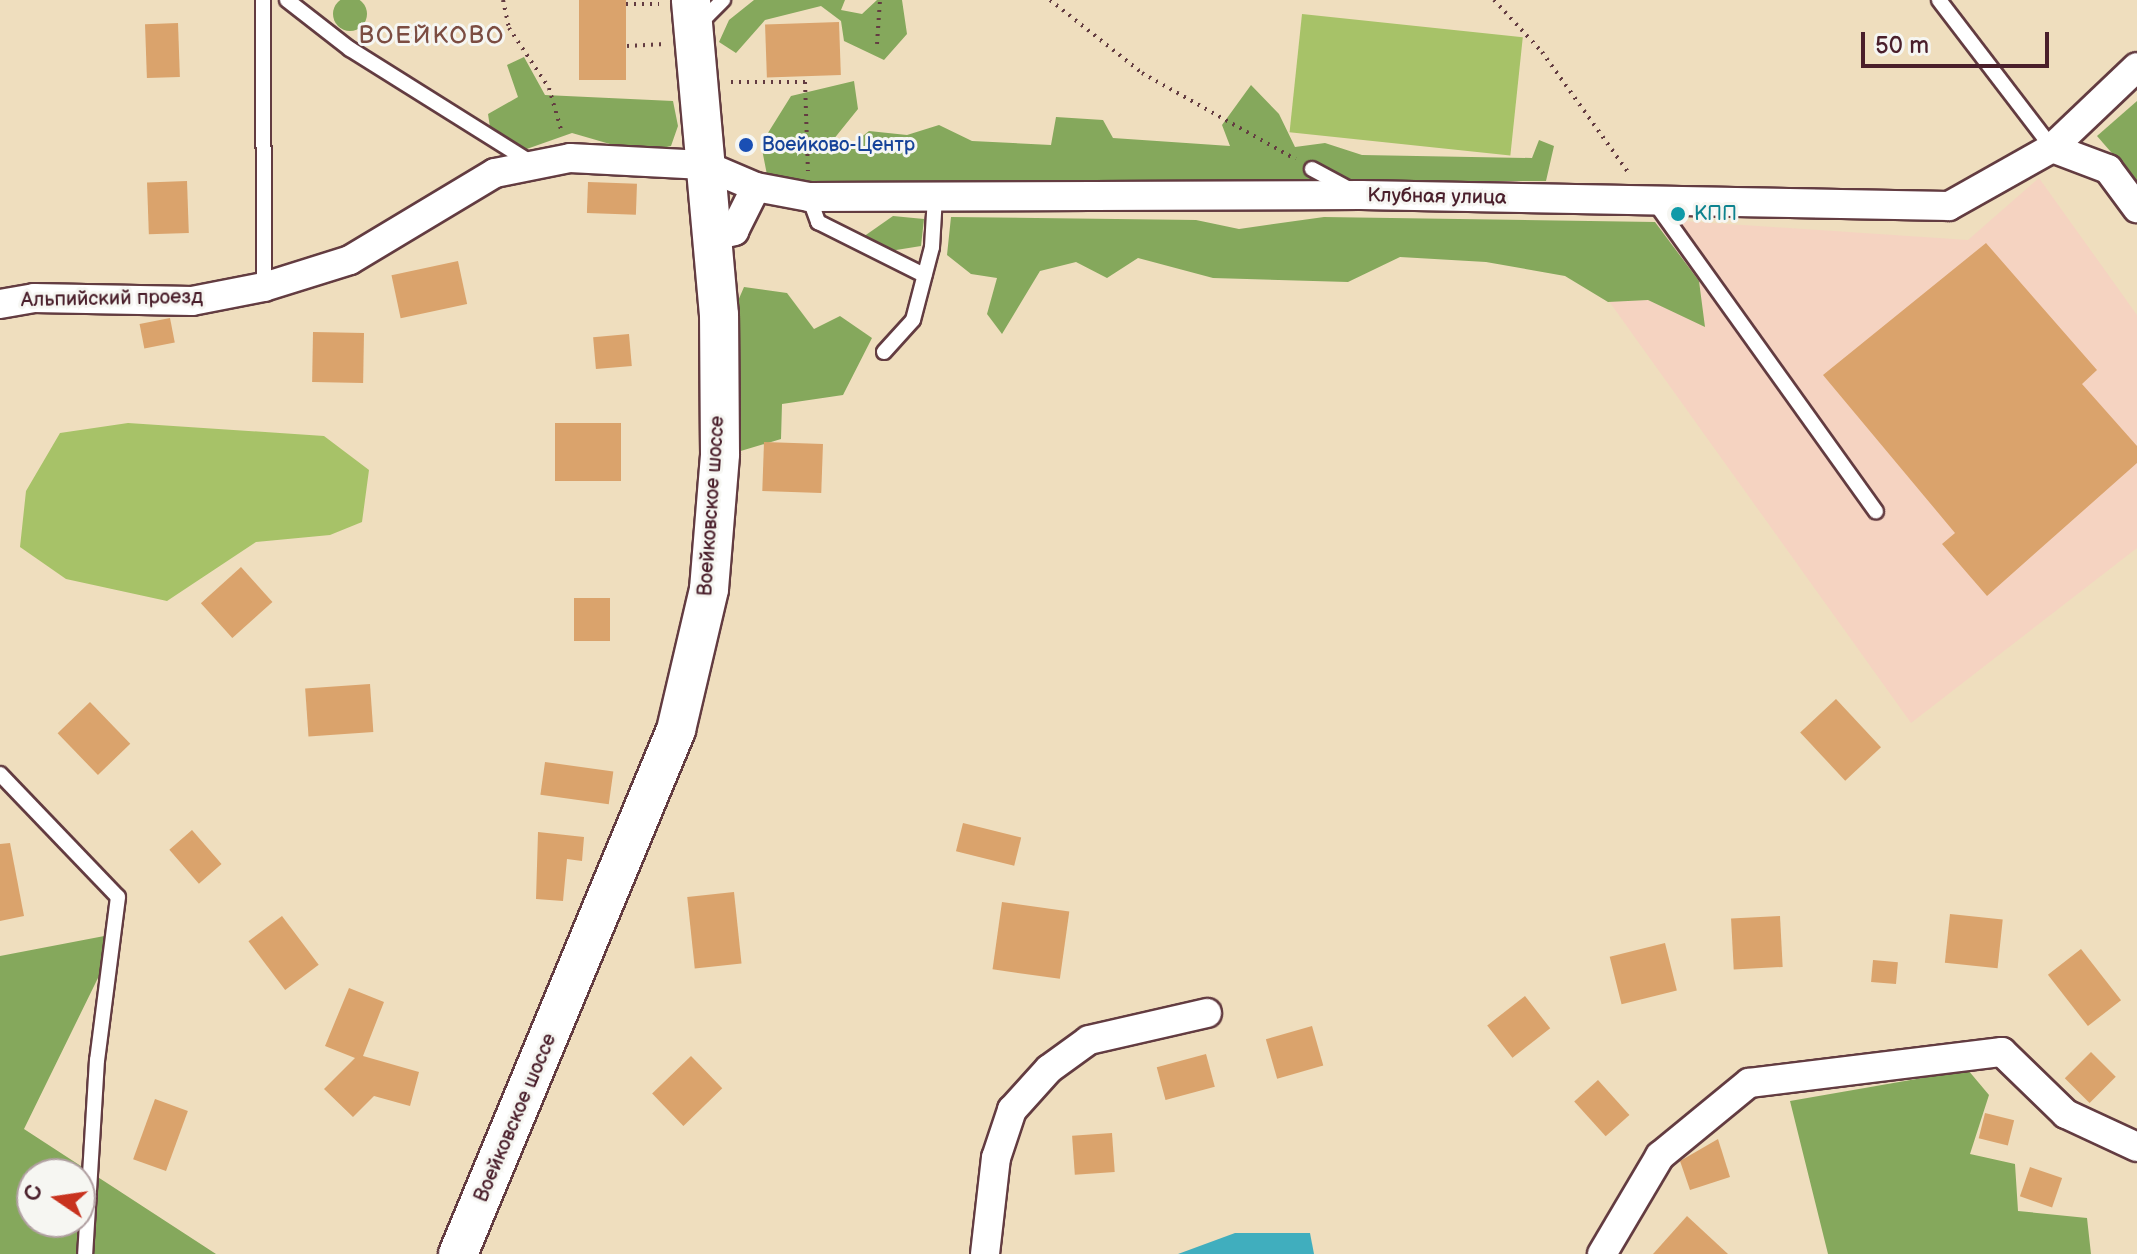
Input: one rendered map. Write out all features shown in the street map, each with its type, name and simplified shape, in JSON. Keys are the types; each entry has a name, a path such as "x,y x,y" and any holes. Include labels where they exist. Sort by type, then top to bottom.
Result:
{"street":[{"name":"Воейковское шоссе","path":"458,1254 679,716 709,589 720,454 713,236 694,37"},
{"name":"Клубная улица","path":"570,158 704,165 756,187 809,197 1361,195 1949,206 2052,148 2137,67"},
{"path":"2052,148 2108,169 2137,208"},
{"name":"Альпийский проезд","path":"0,304 34,298 192,301 264,287 350,260 495,173 530,162 570,158"},
{"path":"713,236 734,231 756,187"},
{"path":"985,1254 996,1158 1012,1110 1049,1069 1089,1040 1207,1013"},
{"path":"1602,1254 1660,1156 1749,1083 2002,1052 2066,1114 2137,1147"}],"lane":[{"path":"263,0 264,287"},
{"path":"287,0 350,49 530,162"},
{"path":"694,37 715,16 723,0"},
{"path":"1939,0 2052,148"},
{"path":"1312,169 1361,195"},
{"path":"809,197 818,222 924,275"},
{"path":"884,352 913,320 924,275 935,197"},
{"path":"1653,200 1876,511"},
{"path":"0,774 118,897 97,1060 85,1254"}],"path":[{"path":"503,0 509,28 549,88 570,158"},
{"path":"877,44 880,0"},
{"path":"1050,0 1142,73 1312,169"},
{"path":"1494,0 1653,200"},
{"path":"627,46 694,37 805,82 809,197"}],"shaded area":[{"path":"2039,178 2137,315 2137,548 1911,723 1563,237 1668,220 1968,240"}],"green space":[{"path":"350,-3 362,2 367,14 362,26 350,31 338,26 333,14 338,2"},
{"path":"754,0 845,0 841,10 862,14 877,0 902,0 907,34 884,60 844,41 841,21 821,6 765,20 736,53 719,42 729,20"},
{"path":"1302,14 1523,37 1510,156 1290,132"},
{"path":"524,57 545,95 673,101 678,126 671,146 641,153 572,133 521,151 492,141 488,114 518,97 507,65"},
{"path":"854,81 858,109 833,140 844,151 869,131 907,135 939,125 972,141 1051,145 1056,117 1103,120 1113,138 1230,146 1222,125 1251,85 1279,114 1295,147 1325,143 1362,155 1532,158 1539,140 1554,146 1546,181 1492,181 1465,190 1356,185 1333,172 1298,186 836,191 768,180 761,144 791,96"},
{"path":"2137,101 2137,182 2097,136"},
{"path":"893,216 924,219 921,246 890,251 863,237"},
{"path":"951,217 1196,220 1239,229 1324,217 1655,222 1699,281 1705,327 1648,300 1608,302 1565,276 1486,262 1400,257 1348,282 1213,278 1138,258 1107,278 1076,262 1040,271 1002,334 987,314 997,278 971,274 947,255"},
{"path":"744,287 787,293 814,329 840,316 872,338 843,395 782,404 781,439 734,453 725,331"},
{"path":"128,423 324,436 369,470 362,522 330,535 256,542 167,601 66,579 20,547 26,491 60,433"},
{"path":"120,933 24,1129 69,1158 16,1158 16,1238 96,1238 96,1176 216,1254 0,1254 0,956"},
{"path":"1968,1070 1989,1095 1970,1154 2015,1164 2018,1211 2087,1218 2091,1254 1828,1254 1790,1101"}],"water":[{"path":"1235,1233 1310,1233 1314,1254 1178,1254"}],"building":[{"path":"579,0 626,0 626,80 579,80"},
{"path":"839,22 841,75 767,78 765,25"},
{"path":"178,23 180,77 147,78 145,24"},
{"path":"187,181 189,233 149,234 147,182"},
{"path":"588,182 637,184 636,215 587,213"},
{"path":"1986,243 2097,370 2082,384 2137,446 2137,463 1987,596 1942,544 1955,533 1823,375"},
{"path":"458,261 467,304 401,318 391,275"},
{"path":"170,318 175,343 144,348 140,324"},
{"path":"313,332 364,333 363,383 312,382"},
{"path":"629,334 632,366 596,369 593,337"},
{"path":"555,423 621,423 621,481 555,481"},
{"path":"764,442 823,444 821,493 762,491"},
{"path":"241,567 272,602 232,638 201,603"},
{"path":"574,598 610,598 610,641 574,641"},
{"path":"370,684 373,732 309,736 305,689"},
{"path":"1836,699 1881,747 1845,781 1800,732"},
{"path":"90,702 130,744 98,775 58,733"},
{"path":"545,762 613,772 609,804 540,795"},
{"path":"963,823 1021,838 1014,866 956,851"},
{"path":"192,830 222,864 199,884 169,850"},
{"path":"538,832 584,837 582,861 567,859 563,901 536,899"},
{"path":"10,843 24,916 0,921 0,844"},
{"path":"734,892 742,964 695,969 687,897"},
{"path":"1002,902 1069,911 1060,979 993,969"},
{"path":"1950,914 2003,920 1998,968 1945,963"},
{"path":"282,916 319,965 285,990 248,941"},
{"path":"1780,916 1783,967 1734,969 1731,919"},
{"path":"1665,943 1677,991 1622,1004 1610,957"},
{"path":"2081,949 2121,1000 2088,1026 2048,975"},
{"path":"1873,960 1898,962 1896,984 1871,982"},
{"path":"349,988 384,1002 363,1056 419,1072 410,1106 374,1096 353,1117 324,1089 355,1058 325,1046"},
{"path":"1525,996 1550,1028 1512,1058 1487,1026"},
{"path":"1312,1026 1323,1065 1277,1079 1266,1039"},
{"path":"2091,1052 2116,1077 2090,1103 2065,1078"},
{"path":"1206,1054 1215,1087 1166,1100 1157,1067"},
{"path":"691,1056 722,1088 683,1126 652,1094"},
{"path":"1598,1080 1629,1115 1606,1136 1574,1101"},
{"path":"155,1099 188,1111 166,1171 133,1159"},
{"path":"1985,1113 2014,1120 2008,1145 1979,1138"},
{"path":"1112,1133 1115,1172 1075,1175 1072,1136"},
{"path":"1718,1139 1730,1177 1690,1190 1680,1161"},
{"path":"2030,1167 2062,1178 2052,1207 2020,1196"},
{"path":"1687,1216 1728,1254 1653,1254"}],"place":[{"name":"Воейково-Центр","path":"746,145"},
{"name":"КПП","path":"1678,214"}],"district":[{"name":"ВОЕЙКОВО","path":"432,36"}]}
